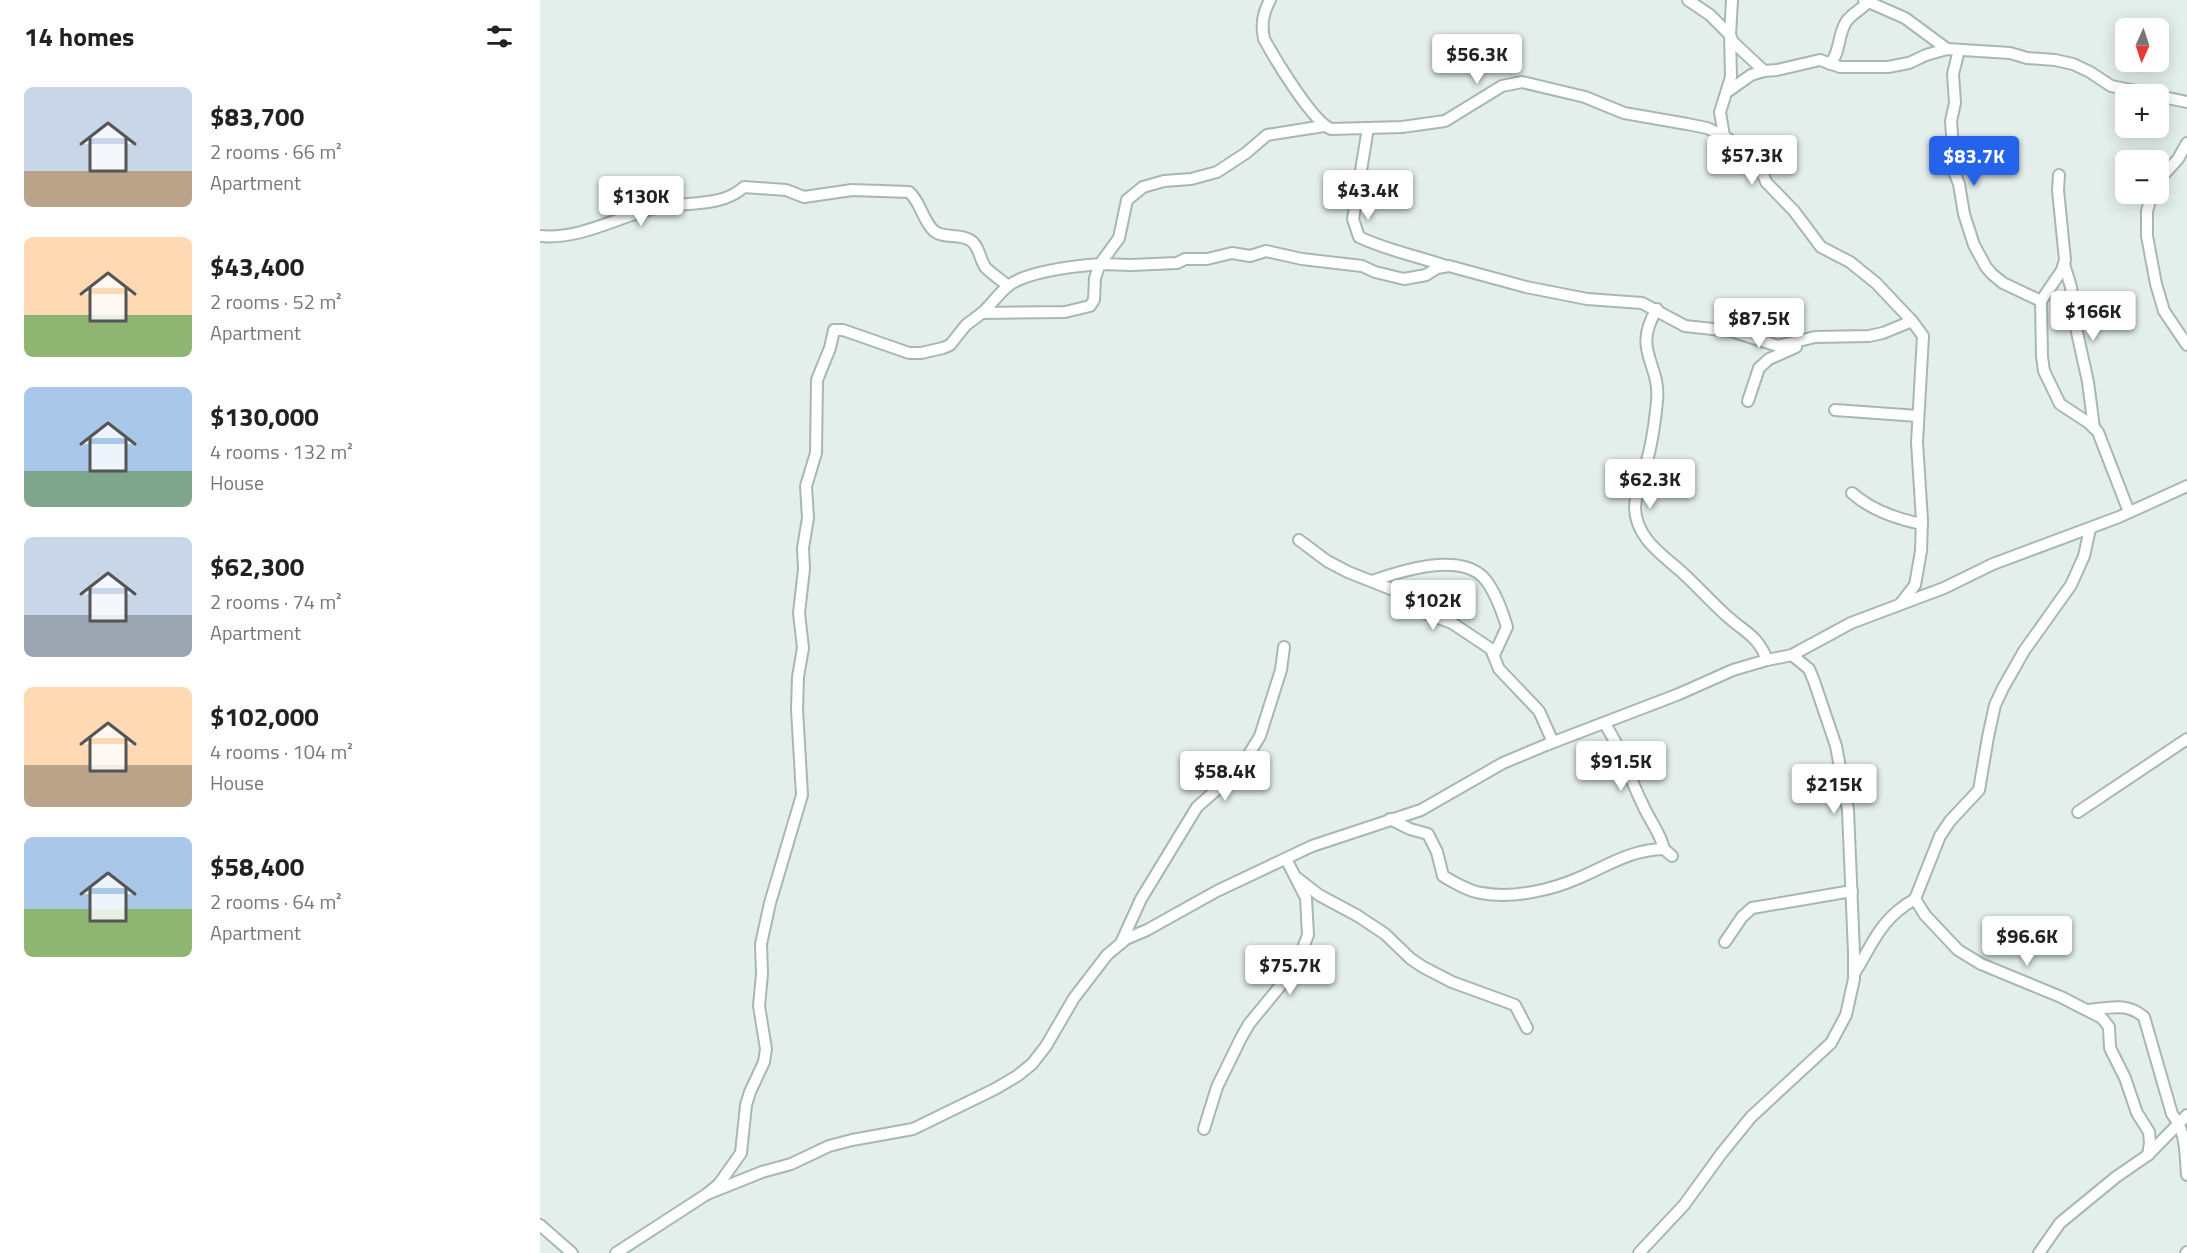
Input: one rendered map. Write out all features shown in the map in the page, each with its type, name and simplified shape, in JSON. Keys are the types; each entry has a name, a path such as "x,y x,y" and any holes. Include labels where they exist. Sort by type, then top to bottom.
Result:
{"street":[{"path":"1270,0 1263,16 1264,39 1309,108 1324,126 1331,129 1402,127 1445,121 1502,86 1521,82 1585,97 1624,113 1707,128 1752,154 1766,182 1794,211 1821,247 1850,262 1876,283 1923,336 1917,442 1922,524 1921,550 1915,585 1901,603"},
{"path":"1688,0 1710,15 1730,35 1733,42 1764,71"},
{"path":"1724,136 1720,112 1731,77 1732,0"},
{"path":"1830,64 1837,56 1841,33 1847,21 1866,1 1905,18 1953,49"},
{"path":"1727,92 1751,75 1820,60 1840,68 1895,66 1909,63 1926,55 1953,49 2010,53 2027,58 2073,64 2115,87"},
{"path":"1953,49 1955,104 1951,121 1955,174 1974,245 1992,274 2003,283 2041,301"},
{"path":"2169,98 2187,102"},
{"path":"982,314 1065,312 1090,306 1094,300 1095,278 1100,264 1119,238 1127,200 1143,187 1164,181 1178,182 1197,178 1223,169 1267,135 1324,126"},
{"path":"1368,128 1353,219 1359,237 1391,250 1545,291 1587,299 1642,303 1685,326 1731,331 1778,346 1815,337 1869,336 1912,321"},
{"path":"2169,169 2178,159 2187,142"},
{"path":"2059,176 2064,264 2071,287 2075,323 2088,382 2094,428"},
{"path":"540,236 549,237 596,229 632,214 659,207 718,199 739,192 744,187 786,190 804,197 852,190 909,192 914,196 933,230 939,234 968,238 974,243 987,269 1008,286"},
{"path":"2148,204 2146,211 2147,236 2156,284 2164,311 2187,345"},
{"path":"616,1253 719,1184 741,1153 746,1105 764,1062 766,1049 759,1006 762,974 761,944 770,903 802,795 797,709 798,677 803,648 799,613 804,569 803,548 808,518 806,486 816,453 817,380 830,348 834,330 843,330 909,354 943,348 950,345 966,325 982,314 1008,286 1038,274 1100,264 1177,263 1185,259 1207,259 1232,253 1250,256 1266,251 1302,259 1362,266 1375,272 1404,279 1426,275 1437,268 1446,266"},
{"path":"2064,264 2041,301 2042,357 2047,379 2060,404 2094,428 2102,440 2129,512"},
{"path":"1657,309 1646,331 1647,351 1658,393 1646,465 1637,493 1635,509 1639,526 1645,537 1664,558 1733,621 1753,635 1762,646 1767,660"},
{"path":"1748,401 1759,368 1769,359 1792,350 1815,337"},
{"path":"1835,410 1918,416"},
{"path":"707,1194 762,1172 791,1164 829,1146 913,1129 1017,1076 1039,1055 1074,998 1100,963 1121,944 1217,891 1312,846 1421,810 1503,763 1553,742 1733,670 1792,655 1851,623 1944,588 1993,564 2090,529 2187,486"},
{"path":"1852,493 1890,515 1922,524"},
{"path":"1854,975 1889,917 1915,899 1940,836 1950,821 1979,790 1990,726 2002,688 2024,651 2071,585 2084,556 2090,529"},
{"path":"1299,540 1327,561 1396,591 1425,613 1452,623 1486,645 1491,649 1499,669 1539,711 1553,742"},
{"path":"1372,581 1440,564 1465,567 1482,576 1494,595 1507,627 1494,655"},
{"path":"1121,944 1142,899 1197,807 1230,778 1246,759 1260,736 1281,670 1284,647"},
{"path":"1639,1253 1683,1205 1751,1117 1831,1043 1846,1015 1854,975 1848,810 1836,746 1809,669 1792,655"},
{"path":"1390,819 1410,830 1428,834 1437,852 1443,876 1480,893 1510,895 1556,886 1644,850 1668,853 1661,835 1641,802 1614,737 1604,723"},
{"path":"2078,812 2187,739"},
{"path":"1204,1129 1217,1087 1241,1038 1249,1024 1295,968 1308,935 1306,898 1286,859"},
{"path":"1296,878 1319,895 1385,934 1411,959 1423,967 1452,982 1515,1005 1527,1028"},
{"path":"1725,942 1742,916 1752,908 1852,891"},
{"path":"1915,899 1925,915 1958,950 1981,964 2102,1018 2109,1027 2110,1048 2125,1078 2137,1113 2149,1132 2148,1155"},
{"path":"2088,1010 2122,1006 2136,1010 2144,1017 2172,1114 2182,1118"},
{"path":"2039,1253 2060,1223 2076,1208 2148,1155 2182,1118"},
{"path":"2182,1118 2187,1175"},
{"path":"540,1225 572,1253"}]}
